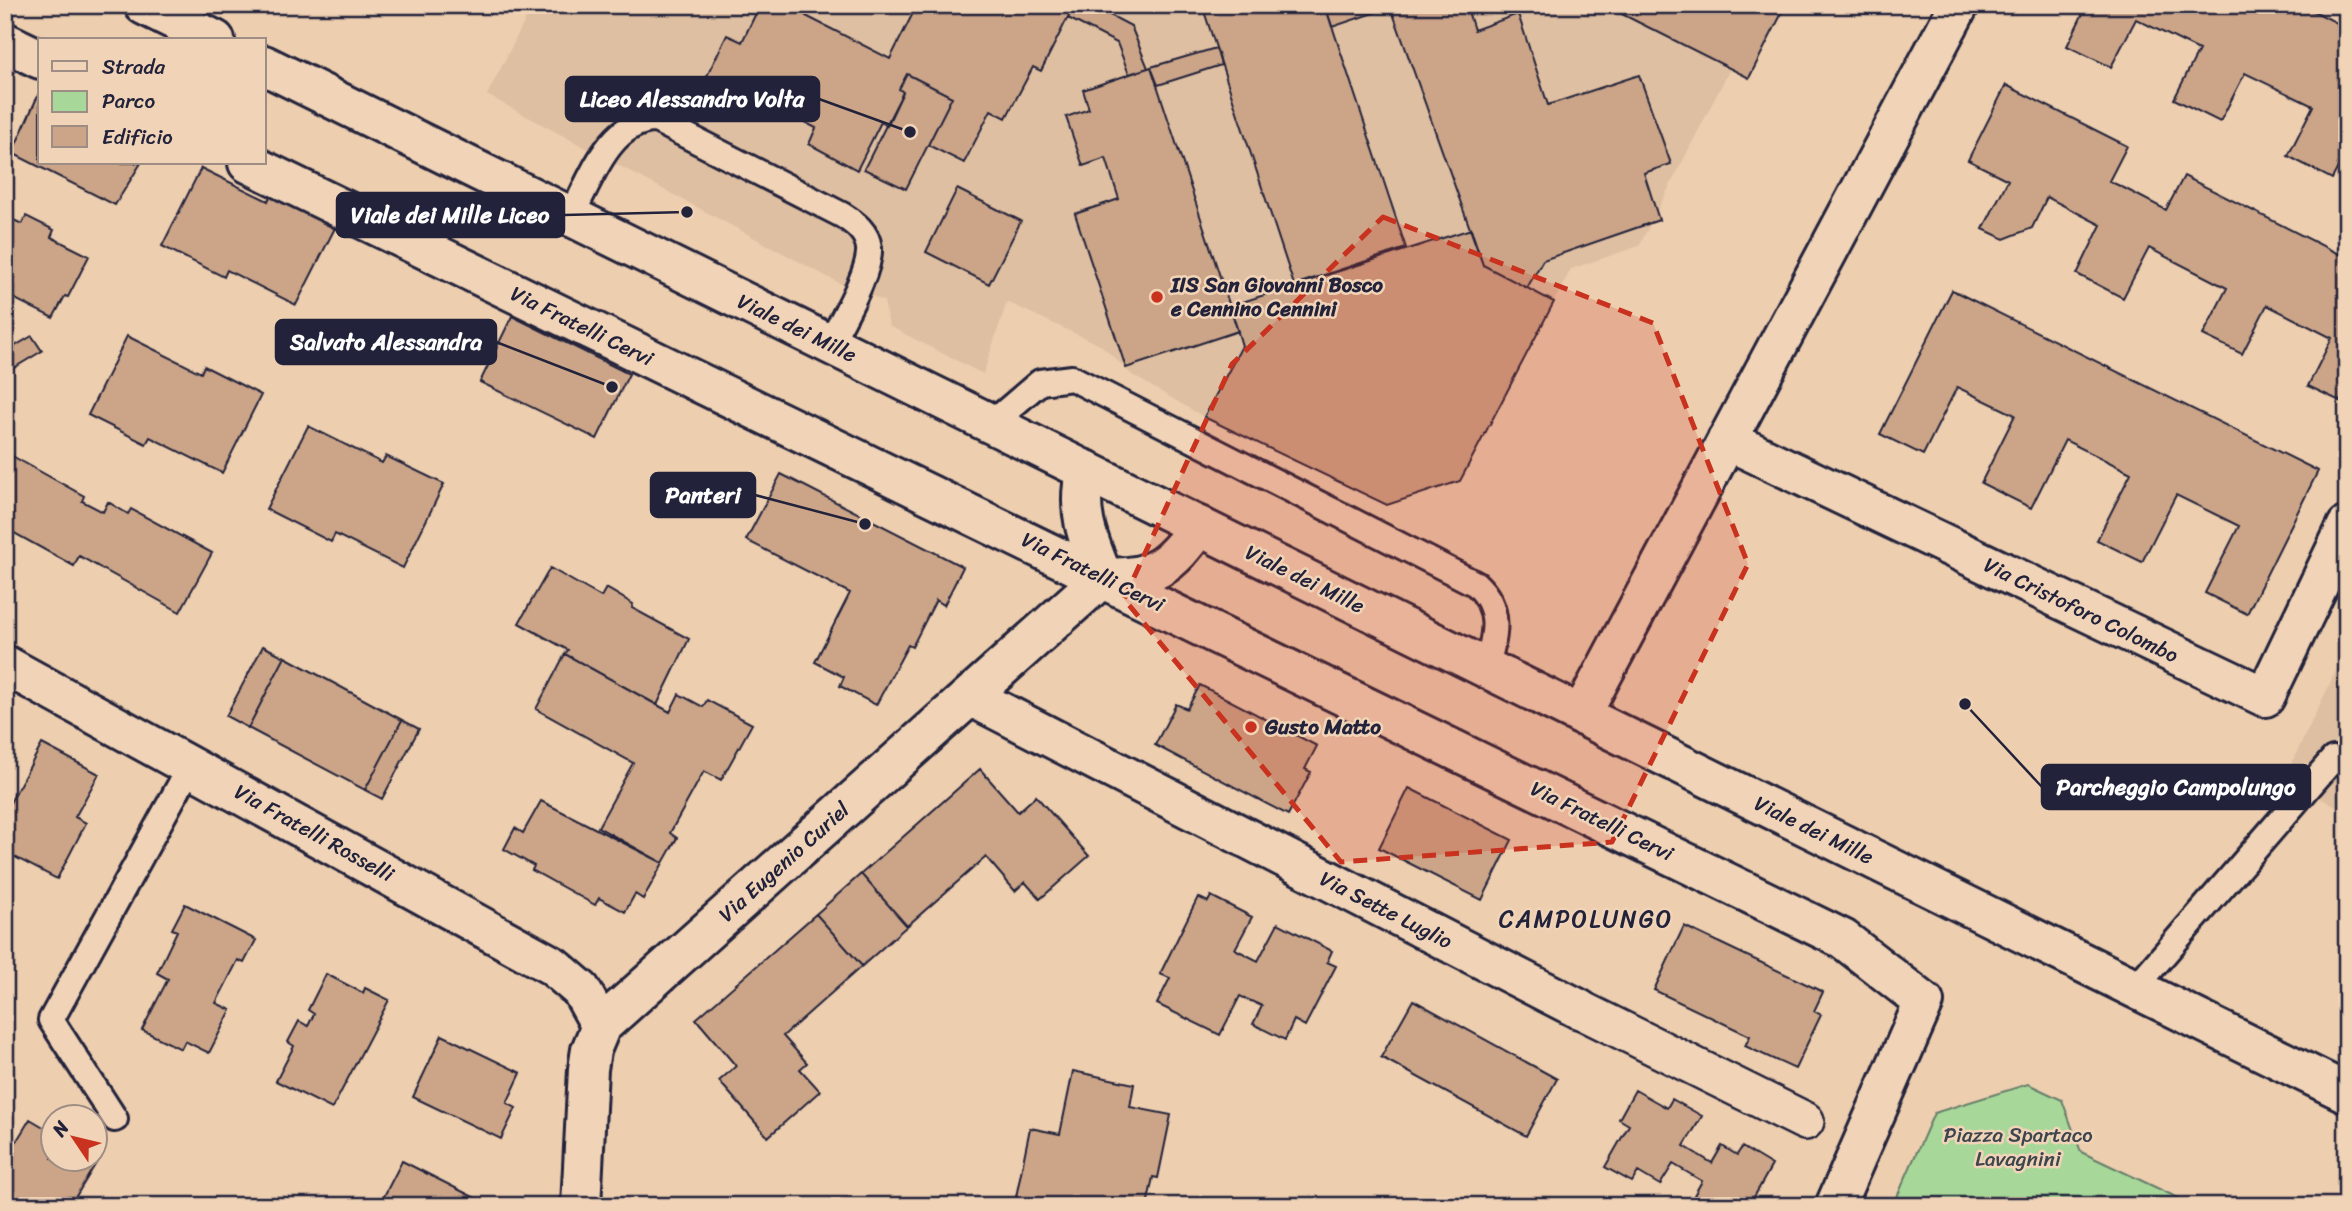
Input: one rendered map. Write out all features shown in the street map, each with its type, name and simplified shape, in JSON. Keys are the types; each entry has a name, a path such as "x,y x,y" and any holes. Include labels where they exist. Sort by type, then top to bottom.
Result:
{"street":[{"path":"144,5 211,38"},
{"path":"1581,715 1959,5"},
{"path":"5,41 38,58"},
{"name":"Viale dei Mille","path":"266,66 2347,1093"},
{"name":"Via Fratelli Cervi","path":"250,164 462,269 1103,577 1821,928 1864,953 1924,1002 1835,1206"},
{"name":"Via Cristoforo Colombo","path":"1727,440 2265,697 2343,543"},
{"path":"1086,470 1080,489 1081,516 1103,577 1130,577 1159,569 1180,553 1199,526"},
{"name":"Via Eugenio Curiel","path":"582,1206 591,1049 601,1026 1103,577"},
{"name":"Via Fratelli Rosselli","path":"5,665 553,966 581,990 601,1026"},
{"name":"Via Sette Luglio","path":"970,696 1579,1009 1805,1121"}],"lane":[{"path":"572,216 602,157 621,133 642,120 656,120 842,215 860,229 869,246 866,266 830,344"},
{"path":"991,424 1040,382 1061,378 1082,383 1476,584 1485,592 1494,612 1494,639 1486,668"},
{"path":"2135,988 2333,759 2347,765"},
{"path":"115,1119 51,1020 191,765"}],"highlighted area":[{"path":"1383,217 1653,323 1748,564 1612,842 1341,862 1124,599 1232,364"}],"shaded area":[{"path":"533,5 1786,5 1749,78 1730,69 1639,246 1571,269 1460,481 1387,505 1204,417 1132,375 1102,346 1007,302 983,374 889,326 884,301 839,283 487,95"},
{"path":"2347,648 2347,811 2283,781"}],"green space":[{"name":"Piazza Spartaco Lavagnini","path":"2028,1084 2062,1100 2081,1152 2195,1206 1893,1206 1934,1113"}],"building":[{"path":"760,5 811,5 806,16 890,59 917,5 1074,5 1041,71 1033,67 1006,118 991,110 964,163 928,145 952,97 907,74 899,89 903,92 887,126 881,122 857,170 809,144 816,128 781,110 776,120 703,84 727,35 742,42"},
{"path":"1074,5 1091,5 1131,26 1148,68 1129,74 1117,43 1068,18"},
{"path":"1202,5 1325,5 1406,248 1294,285"},
{"path":"1325,5 1390,5 1391,7 1332,27"},
{"path":"1390,5 1466,5 1474,30 1518,14 1548,105 1639,75 1671,164 1644,173 1659,220 1543,260 1527,288 1483,265"},
{"path":"1604,5 1786,5 1749,78"},
{"path":"2087,5 2302,5 2347,28 2347,60 2342,69 2347,72 2347,150 2332,179 2288,156 2313,106 2245,73 2220,122 2174,99 2199,50 2136,19 2111,67 2067,46"},
{"path":"1216,48 1221,65 1158,85 1151,67"},
{"path":"1151,67 1238,331 1126,368 1075,214 1119,199 1106,158 1083,166 1066,117 1089,109 1083,90"},
{"path":"907,74 952,97 906,189 864,169 903,92 899,89"},
{"path":"2006,85 2127,146 2109,181 2166,210 2184,176 2347,258 2347,392 2342,402 2308,386 2332,338 2267,305 2242,354 2203,335 2227,288 2149,248 2123,298 2077,274 2101,225 2047,197 2032,228 2004,239 1983,229 2008,180 1968,160"},
{"path":"38,95 38,164 140,164 115,205 12,153"},
{"path":"201,168 268,201 271,193 336,226 296,305 227,270 224,277 162,246"},
{"path":"957,189 1021,221 989,284 926,252"},
{"path":"5,216 22,224 26,216 54,230 51,237 89,256 68,297 65,296 53,318 5,294"},
{"path":"1471,229 1483,265 1554,302 1460,481 1387,505 1204,417 1242,346 1230,306"},
{"path":"1952,290 2318,471 2247,614 2205,593 2239,526 2176,495 2142,562 2097,540 2131,473 2065,440 2031,508 1981,483 2015,415 1957,387 1923,455 1880,434"},
{"path":"512,316 629,374 597,439 480,382"},
{"path":"32,336 42,351 12,369 5,352"},
{"path":"127,336 201,373 204,366 261,395 222,473 150,437 146,444 88,415"},
{"path":"308,426 382,463 386,456 444,484 403,568 335,534 331,542 266,509"},
{"path":"5,452 84,496 82,501 103,512 108,502 128,514 131,509 212,553 180,612 79,556 74,566 5,528"},
{"path":"781,474 963,567 944,605 936,600 912,647 908,645 876,705 840,686 844,677 815,662 850,593 746,540"},
{"path":"550,568 601,597 606,588 633,604 632,608 689,639 657,705 565,654 568,650 519,623"},
{"path":"263,646 285,657 248,728 226,716"},
{"path":"565,654 670,712 679,694 703,707 707,700 752,724 721,780 704,771 670,833 677,838 663,863 598,827 633,763 536,709"},
{"path":"285,657 402,720 365,790 248,728"},
{"path":"1200,685 1317,746 1305,769 1311,772 1288,815 1155,745 1176,704 1187,709"},
{"path":"402,720 419,729 382,799 365,790"},
{"path":"42,744 99,774 75,817 86,823 57,879 5,852 5,812"},
{"path":"980,769 1018,812 1036,796 1089,856 1040,899 1025,882 1015,891 986,857 907,926 861,874"},
{"path":"1409,788 1512,840 1482,900 1379,848"},
{"path":"541,801 663,863 643,899 635,894 625,912 599,898 595,905 532,870 534,866 504,849 515,828 523,833"},
{"path":"861,874 907,926 862,966 816,914"},
{"path":"1211,896 1252,917 1235,949 1258,961 1278,923 1332,951 1327,962 1336,966 1305,1026 1294,1020 1285,1040 1253,1024 1262,1006 1240,996 1220,1035 1157,1004 1170,978 1160,974 1198,897 1208,902"},
{"path":"185,904 256,940 244,963 238,960 216,1003 231,1010 209,1053 185,1041 181,1049 142,1030 168,979 157,973 177,931 172,929"},
{"path":"816,914 862,966 783,1036 807,1063 800,1069 820,1091 768,1137 719,1081 736,1066 696,1019"},
{"path":"1684,926 1823,992 1814,1011 1821,1015 1795,1069 1745,1046 1750,1036 1654,990"},
{"path":"326,974 363,993 365,988 389,1000 332,1109 276,1081 294,1046 288,1042 299,1021 308,1026 314,1014 308,1010"},
{"path":"1413,1000 1557,1079 1526,1136 1381,1057"},
{"path":"442,1035 521,1073 507,1103 516,1108 501,1139 413,1097"},
{"path":"1073,1071 1134,1084 1130,1107 1171,1115 1158,1178 1153,1177 1147,1206 1061,1206 1016,1197 1030,1128 1060,1134"},
{"path":"1635,1090 1667,1108 1672,1099 1702,1116 1684,1146 1712,1163 1722,1146 1737,1155 1742,1147 1772,1165 1749,1206 1688,1206 1702,1181 1673,1164 1660,1185 1638,1172 1632,1182 1605,1167 1629,1125 1619,1119"},
{"path":"30,1119 38,1124 38,1172 91,1172 70,1206 5,1206 5,1160"},
{"path":"402,1161 491,1206 379,1206"}],"place":[{"name":"Liceo Alessandro Volta","path":"910,132"},
{"name":"Viale dei Mille Liceo","path":"687,212"},
{"name":"IIS San Giovanni Bosco e Cennino Cennini","path":"1157,297"},
{"name":"Salvato Alessandra","path":"612,387"},
{"name":"Panteri","path":"865,524"},
{"name":"Parcheggio Campolungo","path":"1965,704"},
{"name":"Gusto Matto","path":"1251,727"}],"district":[{"name":"CAMPOLUNGO","path":"1586,919"}]}
